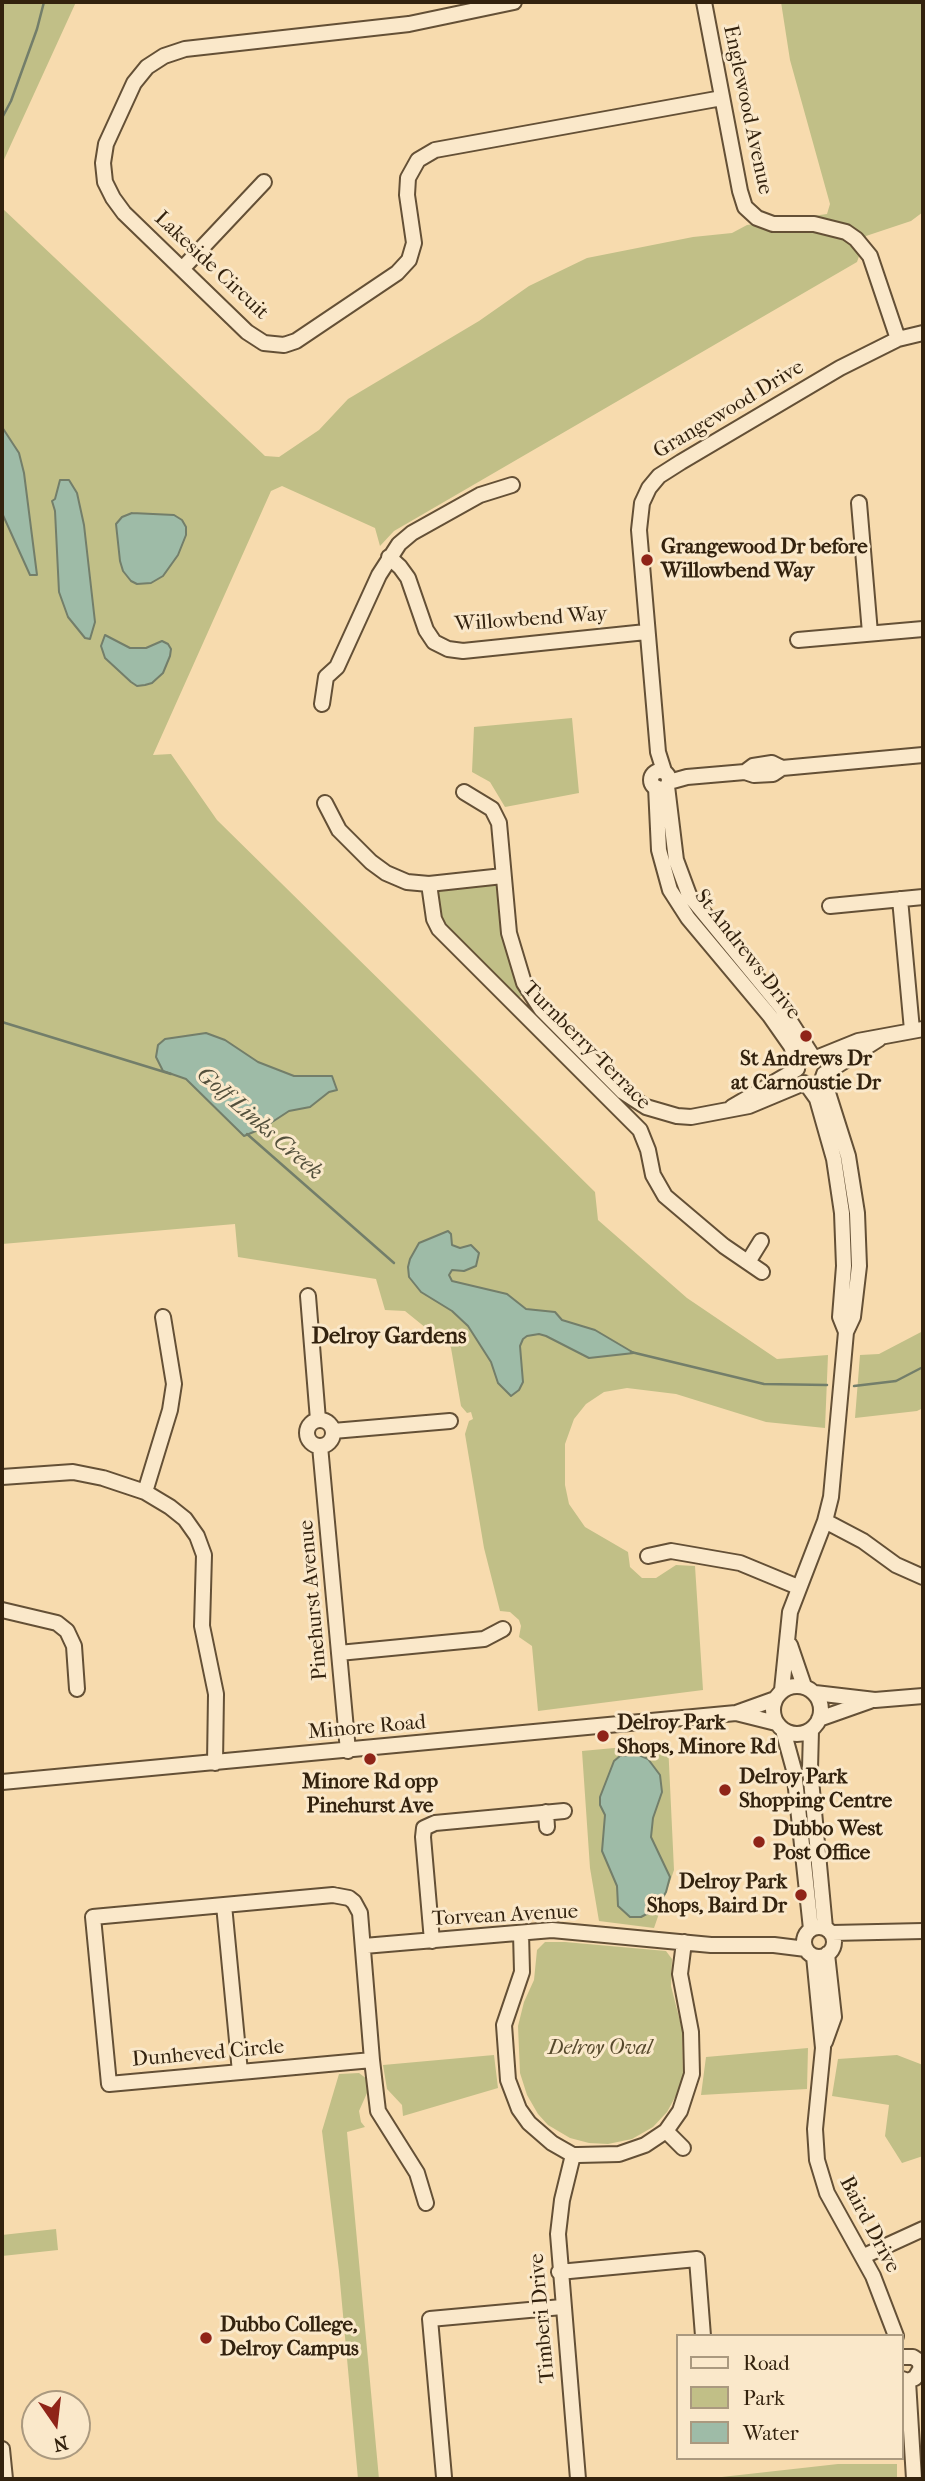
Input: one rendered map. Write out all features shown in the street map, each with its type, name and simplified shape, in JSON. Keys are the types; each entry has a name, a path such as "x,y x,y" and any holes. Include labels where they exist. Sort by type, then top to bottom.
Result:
{"street":[{"name":"Lakeside Circuit","path":"514,2 409,24 184,49 164,56 147,67 134,83 106,144 103,163 105,182 124,213 247,332 264,343 284,345 296,341 397,273 409,260 414,243 407,195 408,178 418,160 435,150 722,98"},
{"name":"Englewood Avenue","path":"704,2 745,207 757,218 773,224 814,224 839,229 856,239 870,256 898,340"},
{"path":"182,269 264,182"},
{"name":"Grangewood Drive","path":"663,779 646,632 639,530 642,503 649,488 659,477 692,455 840,368 898,340 923,333"},
{"path":"322,705 326,677 337,667 389,557 398,544 412,533 480,495 512,485"},
{"path":"859,503 870,633"},
{"name":"Willowbend Way","path":"389,557 408,578 426,630 434,642 448,649 463,651 646,632"},
{"path":"797,640 923,629"},
{"path":"663,779 745,772 754,775 773,774 782,768 923,755"},
{"name":"St Andrews Drive","path":"663,779 676,860 689,895 781,1007 815,1058"},
{"name":"St Andrews Drive","path":"663,779 659,850 670,890 688,918 770,1016 791,1046 797,1067"},
{"path":"464,792 492,809 499,823 509,933 519,971 531,996 613,1083 635,1100 659,1111 691,1117 749,1106 805,1084 817,1084 824,1076 883,1036"},
{"path":"325,803 339,830 371,862 386,873 407,882 429,884 503,876"},
{"name":"Turnberry Terrace","path":"429,884 434,919 439,929 640,1130 648,1150 653,1175 665,1195 724,1246 762,1272"},
{"path":"830,906 923,897"},
{"path":"729,1110 797,1067 804,1059 815,1058 858,1041 918,1030 900,899"},
{"path":"815,1058 823,1065 848,1156 857,1213 859,1266 853,1317 846,1332 831,1497 825,1521 790,1612 779,1695 773,1715 779,1726 797,1734 875,1700"},
{"path":"797,1067 798,1077 817,1098 834,1159 840,1199 844,1266 840,1317 846,1332"},
{"path":"640,1130 659,1111"},
{"path":"747,1262 761,1241"},
{"path":"308,1296 318,1420"},
{"path":"145,1492 170,1410 174,1384 163,1317"},
{"path":"318,1420 327,1422 333,1432 329,1442 320,1446 311,1442 307,1434 309,1426 318,1420"},
{"path":"333,1432 450,1421"},
{"name":"Pinehurst Avenue","path":"320,1446 348,1751"},
{"path":"2,1477 73,1472 103,1478 145,1492 170,1507 185,1520 197,1536 204,1555 202,1626 216,1694 215,1763"},
{"path":"825,1521 863,1541 906,1570 923,1577"},
{"path":"648,1556 671,1551 740,1563 798,1587"},
{"path":"2,1610 57,1623 67,1631 74,1646 77,1689"},
{"path":"340,1653 484,1639 503,1629"},
{"path":"788,1640 809,1690 821,1706 815,1724"},
{"path":"779,1695 789,1687 875,1700 923,1696"},
{"name":"Minore Road","path":"2,1782 736,1713 779,1695"},
{"name":"Minore Road","path":"736,1713 779,1726"},
{"name":"Baird Drive","path":"815,1724 810,1769 819,1942"},
{"name":"Baird Drive","path":"779,1726 795,1781 819,1942 834,2017 823,2048 815,2122 817,2160 827,2193 863,2256 882,2296 895,2334"},
{"path":"432,1941 424,1828 435,1823 564,1811"},
{"path":"546,1812 548,1827"},
{"name":"Dunheved Circle","path":"342,1896 349,1898 358,1907 364,1946 372,2060 109,2084 93,1917 224,1905 342,1896"},
{"path":"224,1905 240,2072"},
{"name":"Torvean Avenue","path":"364,1946 574,1931 684,1942 774,1945 923,1931"},
{"path":"522,1933 522,1972 504,2025 508,2080 519,2109 529,2123 547,2139 573,2155 619,2154 645,2145 666,2131 680,2111 692,2074 691,2032 680,1974 684,1942"},
{"path":"372,2060 378,2111 417,2173 426,2203"},
{"path":"666,2131 683,2148"},
{"name":"Timberi Drive","path":"573,2155 559,2218 559,2272 578,2479"},
{"path":"863,2256 923,2229"},
{"path":"559,2272 697,2259 703,2334"},
{"path":"444,2477 430,2319 562,2307"},
{"path":"904,2356 913,2357 922,2364 918,2376 905,2380 917,2478"},
{"path":"2,2449 5,2479"}],"green space":[{"path":"2,2 76,2 2,164"},
{"path":"781,2 923,2 923,212 911,221 866,236 857,262 394,531 380,546 375,528 282,486 271,491 153,755 171,754 217,820 595,1192 598,1220 687,1298 777,1359 828,1355 825,1428 766,1422 676,1394 627,1388 604,1392 586,1404 574,1419 565,1444 565,1485 569,1504 585,1527 628,1552 630,1567 642,1578 656,1578 676,1565 695,1566 703,1690 538,1711 532,1646 519,1637 519,1620 510,1612 500,1611 484,1548 465,1434 469,1421 473,1419 471,1412 467,1413 461,1406 451,1348 445,1336 426,1328 405,1311 385,1310 376,1279 238,1257 235,1224 2,1244 2,208 265,456 279,457 319,430 348,399 479,321 529,286 587,258 693,237 732,233 747,225 827,214 830,204 790,60"},
{"path":"572,718 579,793 505,807 490,782 472,772 474,727"},
{"path":"496,884 499,889 524,994 515,1000 440,927 433,890"},
{"path":"923,1331 923,1408 855,1418 860,1355 879,1354"},
{"path":"668,1743 674,1870 654,1928 599,1921 590,1868 582,1751"},
{"name":"Delroy Oval","path":"545,1942 666,1951 672,1959 671,1986 682,2029 683,2075 679,2090 667,2112 653,2127 632,2139 608,2144 570,2138 548,2125 527,2095 520,2073 518,2026 524,2002 534,1980 537,1950"},
{"path":"808,2048 807,2089 701,2095 706,2057"},
{"path":"494,2055 498,2088 403,2116 402,2105 387,2089 383,2065"},
{"path":"897,2055 923,2065 923,2156 902,2163 885,2136 889,2105 832,2096 838,2059"},
{"path":"359,2073 367,2079 368,2084 359,2111 365,2127 347,2132 379,2479 358,2479 339,2271 322,2131 339,2074"},
{"path":"56,2229 58,2250 2,2256 2,2235"},
{"path":"838,2464 897,2464 897,2479 704,2479"}],"water":[{"path":"2,427 19,453 24,473 37,575 30,575 2,513"},
{"path":"60,480 69,480 77,493 84,525 95,622 90,639 85,638 68,617 59,592 55,511 52,501"},
{"path":"132,513 174,515 182,520 186,527 186,535 178,555 163,576 151,583 137,584 131,581 123,571 120,561 116,524 122,517"},
{"path":"105,635 130,648 146,648 162,641 168,644 171,649 170,656 163,673 152,683 137,686 105,658 101,646"},
{"path":"206,1033 225,1040 258,1062 294,1076 332,1076 337,1090 329,1092 310,1107 289,1111 263,1128 244,1136 186,1079 163,1071 156,1057 158,1045 165,1039"},
{"path":"448,1231 452,1245 460,1248 471,1245 479,1253 476,1266 464,1271 452,1270 449,1275 452,1281 507,1294 526,1309 555,1312 562,1320 595,1330 634,1353 589,1358 546,1336 527,1336 520,1346 523,1382 519,1390 511,1396 498,1383 491,1362 468,1326 452,1311 421,1292 409,1277 410,1259 419,1243"},
{"path":"620,1756 648,1759 660,1775 662,1792 653,1818 651,1837 670,1877 666,1892 656,1909 641,1917 630,1917 618,1906 617,1886 602,1851 605,1815 600,1805 600,1797 614,1761"}],"waterway":[{"path":"2,118 11,101 44,2"},
{"name":"Golf Links Creek","path":"2,1022 171,1074"},
{"name":"Golf Links Creek","path":"247,1134 394,1263"},
{"name":"Golf Links Creek","path":"631,1352 764,1384 827,1385"},
{"path":"854,1386 896,1381 923,1367"}],"place":[{"name":"Grangewood Dr before Willowbend Way","path":"647,560"},
{"name":"St Andrews Dr at Carnoustie Dr","path":"806,1036"},
{"name":"Delroy Park Shops, Minore Rd","path":"603,1736"},
{"name":"Minore Rd opp Pinehurst Ave","path":"370,1759"},
{"name":"Delroy Park Shopping Centre","path":"725,1790"},
{"name":"Dubbo West Post Office","path":"759,1842"},
{"name":"Delroy Park Shops, Baird Dr","path":"801,1895"},
{"name":"Dubbo College, Delroy Campus","path":"206,2338"}],"district":[{"name":"Delroy Gardens","path":"389,1337"}]}
